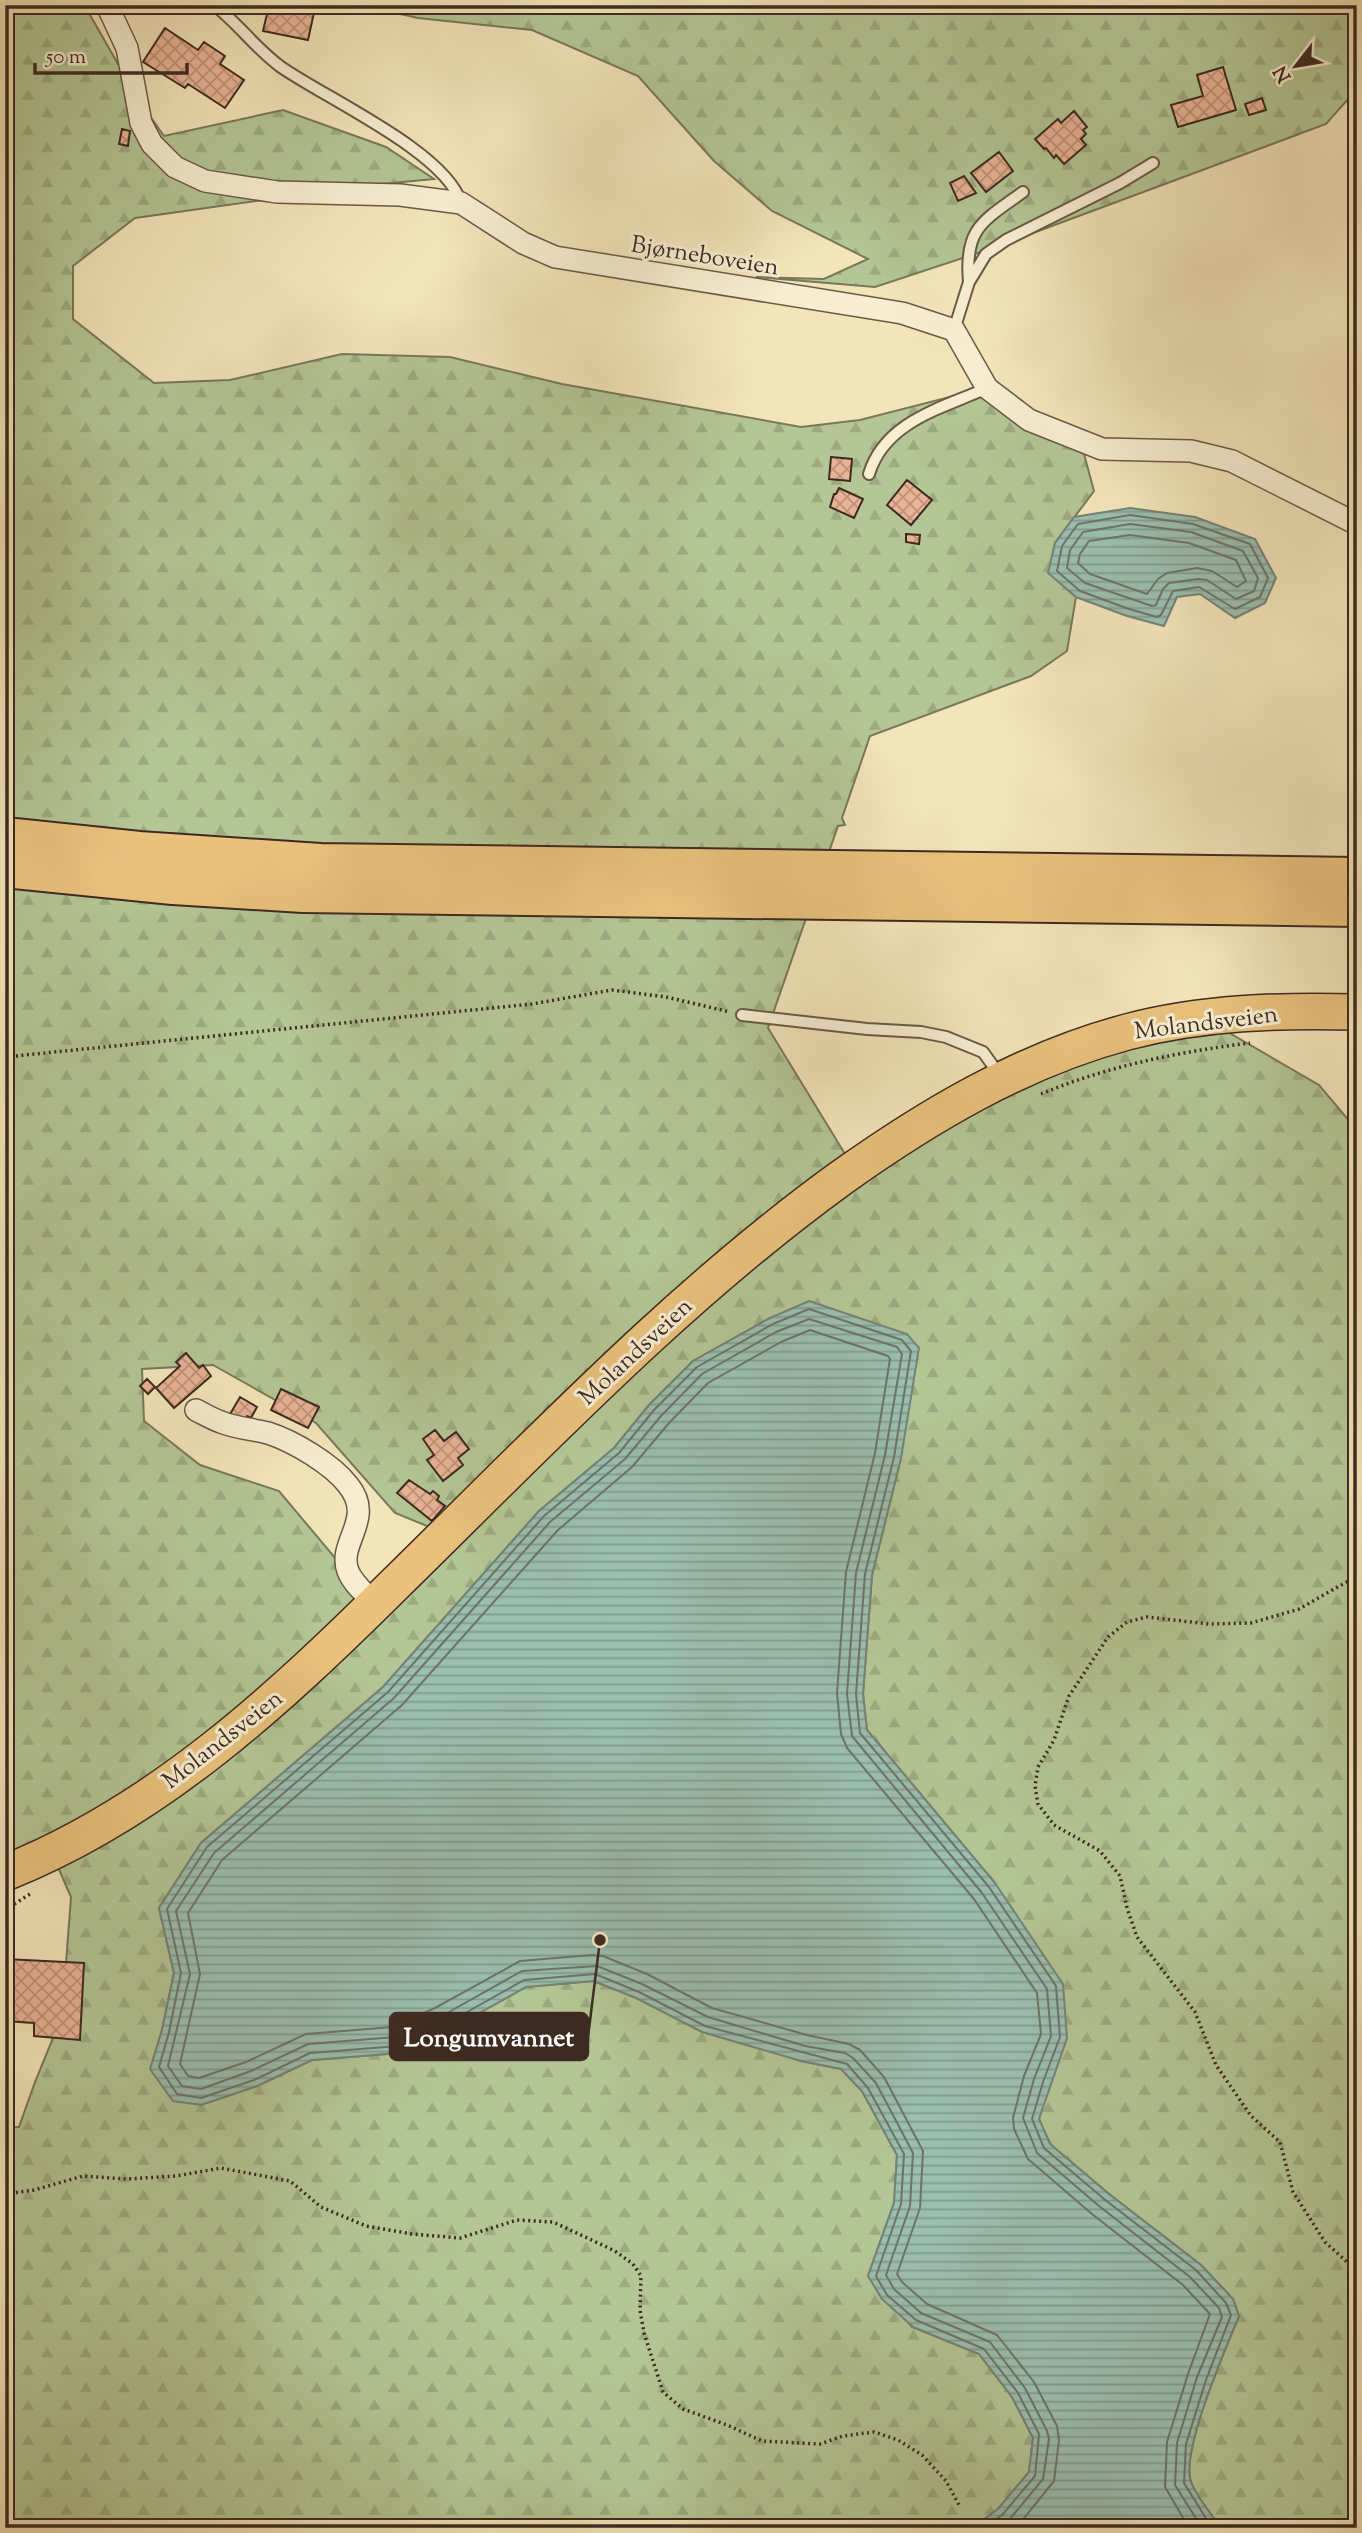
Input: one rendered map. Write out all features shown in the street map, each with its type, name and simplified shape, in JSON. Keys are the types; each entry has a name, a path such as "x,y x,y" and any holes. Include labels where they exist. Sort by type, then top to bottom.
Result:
{"highway":[{"path":"5,837 139,851 320,863 1357,877"},
{"path":"5,868 173,884 356,894 1357,908"}],"main road":[{"name":"Molandsveien","path":"5,1872 85,1834 169,1783 215,1749 290,1685 588,1395 734,1260 789,1216 897,1139 965,1098 1016,1089 1089,1044 1161,1024 1245,1014 1302,1011 1357,1013"}],"street":[{"name":"Bjørneboveien","path":"107,5 127,48 141,123 152,144 175,167 205,181 277,192 400,195 461,203 523,243 555,257 902,313 954,330"},
{"path":"954,330 987,388 1029,420 1102,449 1191,451 1232,461 1357,524"},
{"path":"197,1410 222,1423 269,1434 295,1445 348,1484 360,1511 346,1567 352,1580 375,1604"}],"lane":[{"path":"214,5 277,64 314,89 410,144 459,195 461,203"},
{"path":"954,330 969,282 986,254 1006,240 1153,163"},
{"path":"969,282 967,259 980,223 1023,192"},
{"path":"869,474 881,449 905,426 943,404 987,388"},
{"path":"742,1015 867,1029 921,1032 946,1037 984,1052 1016,1089"}],"path":[{"path":"5,1057 532,1004 612,990 666,998 742,1015"},
{"path":"1016,1089 1065,1084 1129,1064 1191,1050 1256,1042"},
{"path":"1357,1576 1299,1609 1251,1623 1209,1624 1147,1617 1127,1622 1108,1637 1069,1696 1054,1741 1038,1767 1035,1786 1038,1804 1054,1825 1100,1851 1120,1876 1137,1937 1195,2012 1216,2065 1251,2116 1280,2142 1293,2192 1325,2242 1357,2271"},
{"path":"5,2194 34,2190 83,2176 127,2179 176,2176 221,2168 290,2181 321,2207 366,2226 412,2234 460,2238 517,2221 553,2221 615,2251 633,2263 640,2276 643,2333 663,2392 683,2409 762,2441 820,2444 843,2436 874,2432 898,2440 922,2455 946,2481 959,2505"}],"green space":[{"path":"5,5 78,5 90,15 138,99 164,136 283,110 386,147 434,179 371,185 135,218 73,266 73,319 154,383 230,380 342,354 450,357 562,384 801,427 860,420 973,391 1080,439 1094,491 1055,543 1049,573 1076,597 1067,651 1031,676 870,736 842,818 845,825 838,826 768,1028 853,1167 1140,1033 1226,1031 1319,1085 1357,1130 1357,2528 1221,2528 1193,2487 1189,2468 1198,2425 1239,2316 1233,2299 1201,2265 1109,2194 1050,2144 1039,2119 1049,2084 995,1883 867,1730 863,1694 872,1575 901,1458 770,1318 693,1361 649,1405 614,1448 539,1511 383,1687 201,1843 159,1908 174,1973 151,2069 201,2105 257,2086 312,2060 399,2053 447,2031 526,1987 593,1981 801,2061 841,2069 862,2091 897,2155 894,2203 868,2276 912,2327 979,2354 1012,2397 1033,2438 1029,2472 998,2509 972,2528 5,2528 5,2241 14,2212 5,2207 5,2127 19,2127 62,2016 71,1897 54,1858 5,1877","holes":["213,1365 316,1423 395,1513 437,1530 399,1602 356,1583 279,1491 200,1465 144,1421 142,1369"]},
{"path":"360,5 1357,5 1357,89 1326,124 990,249 875,287 756,277 824,279 868,259 772,211 714,161 638,76 532,30 418,18"}],"water":[{"path":"1130,508 1195,517 1255,539 1276,578 1265,603 1235,618 1200,594 1177,597 1164,626 1076,597 1048,573 1055,543 1074,517"},
{"path":"809,1301 907,1334 919,1348 901,1458 872,1575 863,1694 867,1730 995,1883 1063,1984 1067,2038 1039,2119 1050,2144 1109,2194 1201,2265 1233,2299 1239,2316 1206,2400 1189,2468 1193,2487 1221,2528 972,2528 998,2509 1029,2472 1033,2438 1012,2397 979,2354 913,2327 882,2299 868,2276 894,2203 897,2155 862,2091 841,2069 801,2061 702,2032 636,1998 594,1981 526,1987 447,2031 399,2053 312,2060 257,2086 201,2105 173,2101 150,2069 162,2030 174,1973 159,1908 201,1843 383,1687 539,1511 614,1448 649,1405 693,1361 770,1318"}],"building":[{"path":"265,5 303,5 315,8 308,40 263,31 267,14 264,13"},
{"path":"165,28 198,50 204,42 225,56 220,64 244,80 225,108 188,84 185,88 143,62"},
{"path":"1223,67 1236,110 1178,127 1171,105 1203,96 1197,75"},
{"path":"1262,98 1266,110 1249,115 1245,104"},
{"path":"1074,111 1087,127 1083,130 1086,134 1081,139 1086,145 1064,164 1035,139 1058,119 1061,123"},
{"path":"122,129 130,131 128,146 119,144"},
{"path":"999,152 1013,171 986,192 971,173"},
{"path":"964,176 976,193 958,201 950,183"},
{"path":"831,457 852,459 850,481 829,479"},
{"path":"907,480 932,500 911,525 887,505"},
{"path":"839,488 863,499 854,518 830,507"},
{"path":"906,534 920,535 919,544 906,542"},
{"path":"186,1353 199,1368 203,1365 211,1376 174,1408 156,1388 180,1366 176,1362"},
{"path":"147,1379 155,1387 148,1394 140,1386"},
{"path":"281,1389 319,1407 308,1428 271,1410"},
{"path":"240,1397 257,1407 251,1418 247,1416 242,1424 229,1416"},
{"path":"435,1430 444,1441 456,1432 469,1449 458,1458 463,1465 443,1481 427,1460 434,1455 423,1439"},
{"path":"409,1480 430,1494 433,1491 439,1496 437,1500 445,1506 432,1521 397,1493"},
{"path":"5,1959 84,1963 80,2040 34,2036 34,2023 5,2021"},
{"path":"5,2049 10,2049 7,2120 5,2120"}],"place":[{"name":"Longumvannet","path":"600,1940"}]}
